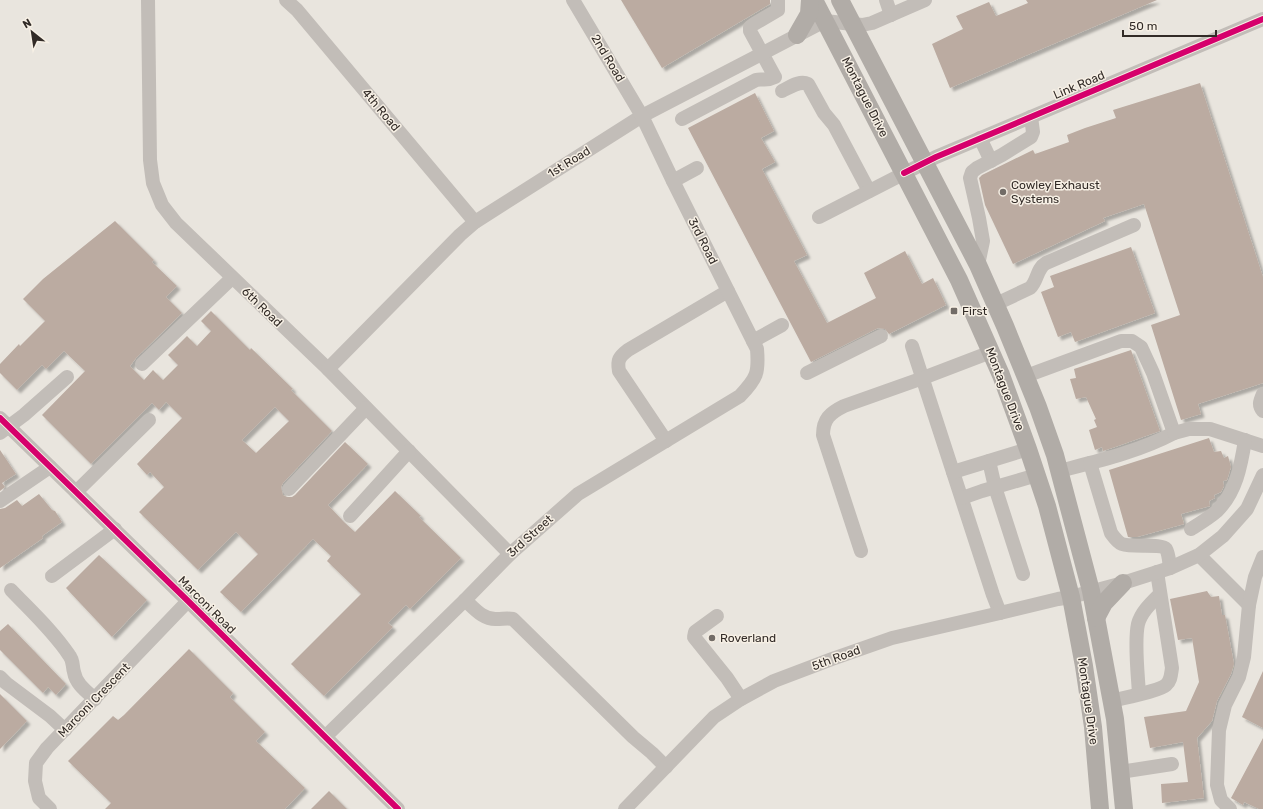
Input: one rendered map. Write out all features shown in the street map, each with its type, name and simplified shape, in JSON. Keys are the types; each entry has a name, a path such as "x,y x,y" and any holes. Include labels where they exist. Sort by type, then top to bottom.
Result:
{"main road":[{"path":"797,35 809,14 810,0"},
{"name":"Montague Drive","path":"814,0 959,280 991,352 1028,449 1047,506 1070,597 1084,666 1093,727 1100,809"},
{"name":"Montague Drive","path":"840,0 978,266 996,304 1048,434 1091,591 1115,719 1124,809"},
{"path":"1096,618 1104,603 1123,582"}],"street":[{"name":"6th Road","path":"148,0 150,160 153,183 162,205 176,223 328,370 510,554"},
{"name":"4th Road","path":"286,0 297,10 474,222"},
{"name":"2nd Road","path":"573,0 642,116"},
{"path":"682,119 756,80 766,80 775,77 750,31 750,27 778,10 778,0"},
{"path":"886,0 892,15"},
{"path":"825,21 862,25 872,23 925,0"},
{"name":"Link Road","path":"819,217 924,162 1263,18"},
{"name":"1st Road","path":"328,370 474,222 642,116 825,21"},
{"path":"782,91 800,83 804,82 808,84 821,109 834,125 869,192"},
{"name":"3rd Road","path":"642,116 757,349 758,368"},
{"path":"978,266 983,241 980,218 970,178 972,172 1026,141 1033,132 1031,117"},
{"path":"980,138 991,161"},
{"path":"673,181 697,168"},
{"path":"996,304 1030,288 1033,285 1039,270 1046,263 1134,225"},
{"path":"142,364 232,278"},
{"path":"666,441 619,371 618,364 620,356 728,292"},
{"path":"753,341 782,325"},
{"path":"807,373 881,336"},
{"path":"1026,376 1121,341 1132,342 1141,347 1153,373 1174,433"},
{"path":"912,346 1000,613"},
{"path":"861,551 823,435 823,428 826,420 833,411 844,406 991,352"},
{"name":"3rd Street","path":"325,737 510,554 578,494 740,396 752,383 758,368"},
{"path":"3,426 67,376"},
{"path":"1263,394 1260,400 1260,405 1263,411"},
{"path":"289,488 366,408"},
{"path":"76,492 149,420"},
{"name":"Marconi Road","path":"3,426 50,467 115,529 398,809"},
{"path":"1059,471 1138,449 1174,433 1190,429 1210,429 1263,446"},
{"path":"1191,530 1216,512 1227,499 1241,466 1245,440"},
{"path":"953,472 1028,449"},
{"path":"350,516 408,452"},
{"path":"989,461 995,487 1022,574"},
{"path":"1090,463 1111,533 1114,537 1123,544 1139,547 1160,546 1165,548 1170,568"},
{"path":"0,501 50,467"},
{"path":"962,498 1037,475"},
{"name":"5th Road","path":"624,809 714,717 740,699 774,681 892,638 1058,598 1070,597 1170,568 1199,555 1223,536 1247,509 1263,475"},
{"path":"1235,483 1254,495"},
{"path":"52,576 115,529"},
{"path":"1199,555 1248,605"},
{"path":"1230,809 1221,800 1217,785 1219,730 1225,705 1239,677 1244,657 1248,605 1255,577 1263,557"},
{"path":"1112,701 1166,685 1171,676 1172,668 1157,572"},
{"path":"11,590 62,644 74,663 74,672 80,685 95,699"},
{"path":"1139,694 1138,624 1148,607 1160,594"},
{"path":"465,600 486,617 513,619 617,722 666,767"},
{"name":"Marconi Crescent","path":"50,809 39,798 35,781 36,763 47,748 188,601"},
{"path":"717,616 695,632 694,637 727,678 740,699"},
{"path":"0,677 50,716 65,730"},
{"path":"1120,772 1172,764"}],"building":[{"path":"621,0 770,0 770,4 662,68"},
{"path":"1026,0 1157,0 950,88 932,44 963,29 956,16 989,2 996,16 1028,3"},
{"path":"1200,83 1263,277 1263,383 1198,404 1201,414 1181,420 1151,325 1180,315 1144,204 1103,218 1105,221 1013,264 985,205 979,178 982,175 1033,150 1035,154 1069,142 1067,135 1116,118 1113,110"},
{"path":"755,93 774,131 761,138 775,162 762,169 807,255 794,261 827,323 876,298 864,273 905,251 922,284 933,278 946,305 889,334 885,329 878,328 811,362 688,128"},
{"path":"115,221 154,260 152,262 177,286 166,297 182,313 136,358 130,366 144,380 153,370 163,380 178,365 168,355 187,336 197,346 211,331 201,321 211,311 250,350 251,348 293,389 291,390 332,431 283,483 281,487 283,495 292,497 295,495 345,442 368,464 328,505 344,522 355,532 395,491 461,558 410,609 406,605 388,623 393,627 324,696 291,664 361,594 327,561 331,556 313,539 241,612 220,592 258,554 236,532 198,570 139,512 164,487 150,472 147,475 137,464 182,418 166,402 159,410 152,403 91,464 42,415 85,371 64,351 46,369 42,365 17,390 0,373 0,364 19,344 20,346 45,321 23,299 43,279","holes":["275,407 289,421 256,453 242,440"]},
{"path":"1131,247 1155,313 1075,342 1071,332 1058,337 1041,292 1054,287 1050,276"},
{"path":"1131,350 1160,431 1103,451 1102,447 1095,450 1089,430 1097,427 1094,420 1096,419 1086,397 1076,399 1070,379 1076,378 1074,369"},
{"path":"1209,438 1214,452 1221,451 1224,458 1228,456 1231,467 1227,480 1223,481 1224,486 1221,492 1214,495 1215,498 1209,501 1210,506 1181,514 1184,524 1137,537 1128,537 1109,470"},
{"path":"0,450 16,474 2,483 5,487 0,491"},
{"path":"39,494 52,510 55,511 62,522 42,536 43,538 0,568 0,509 5,508 17,500 22,506"},
{"path":"99,555 147,600 112,637 66,588"},
{"path":"1207,591 1211,597 1219,596 1222,615 1225,615 1234,664 1231,674 1217,701 1212,721 1197,738 1204,798 1162,803 1161,784 1188,782 1183,742 1150,748 1144,717 1186,711 1199,682 1192,638 1178,640 1170,599"},
{"path":"8,624 66,684 56,695 48,687 43,693 0,650 0,631"},
{"path":"189,649 233,693 230,697 265,732 256,741 305,788 285,809 105,809 111,803 68,761 113,716 118,720 124,715"},
{"path":"1263,671 1263,728 1242,717"},
{"path":"0,694 27,721 0,749"},
{"path":"1263,738 1263,809 1259,809 1244,802 1243,805 1231,798"},
{"path":"329,791 347,809 311,809"}],"cycle path":[{"path":"904,173 936,157 1263,19"},
{"path":"0,418 188,601 398,809"}],"place":[{"name":"Cowley Exhaust Systems","path":"1003,192"},
{"name":"First","path":"954,311"},
{"name":"Roverland","path":"712,638"}]}
